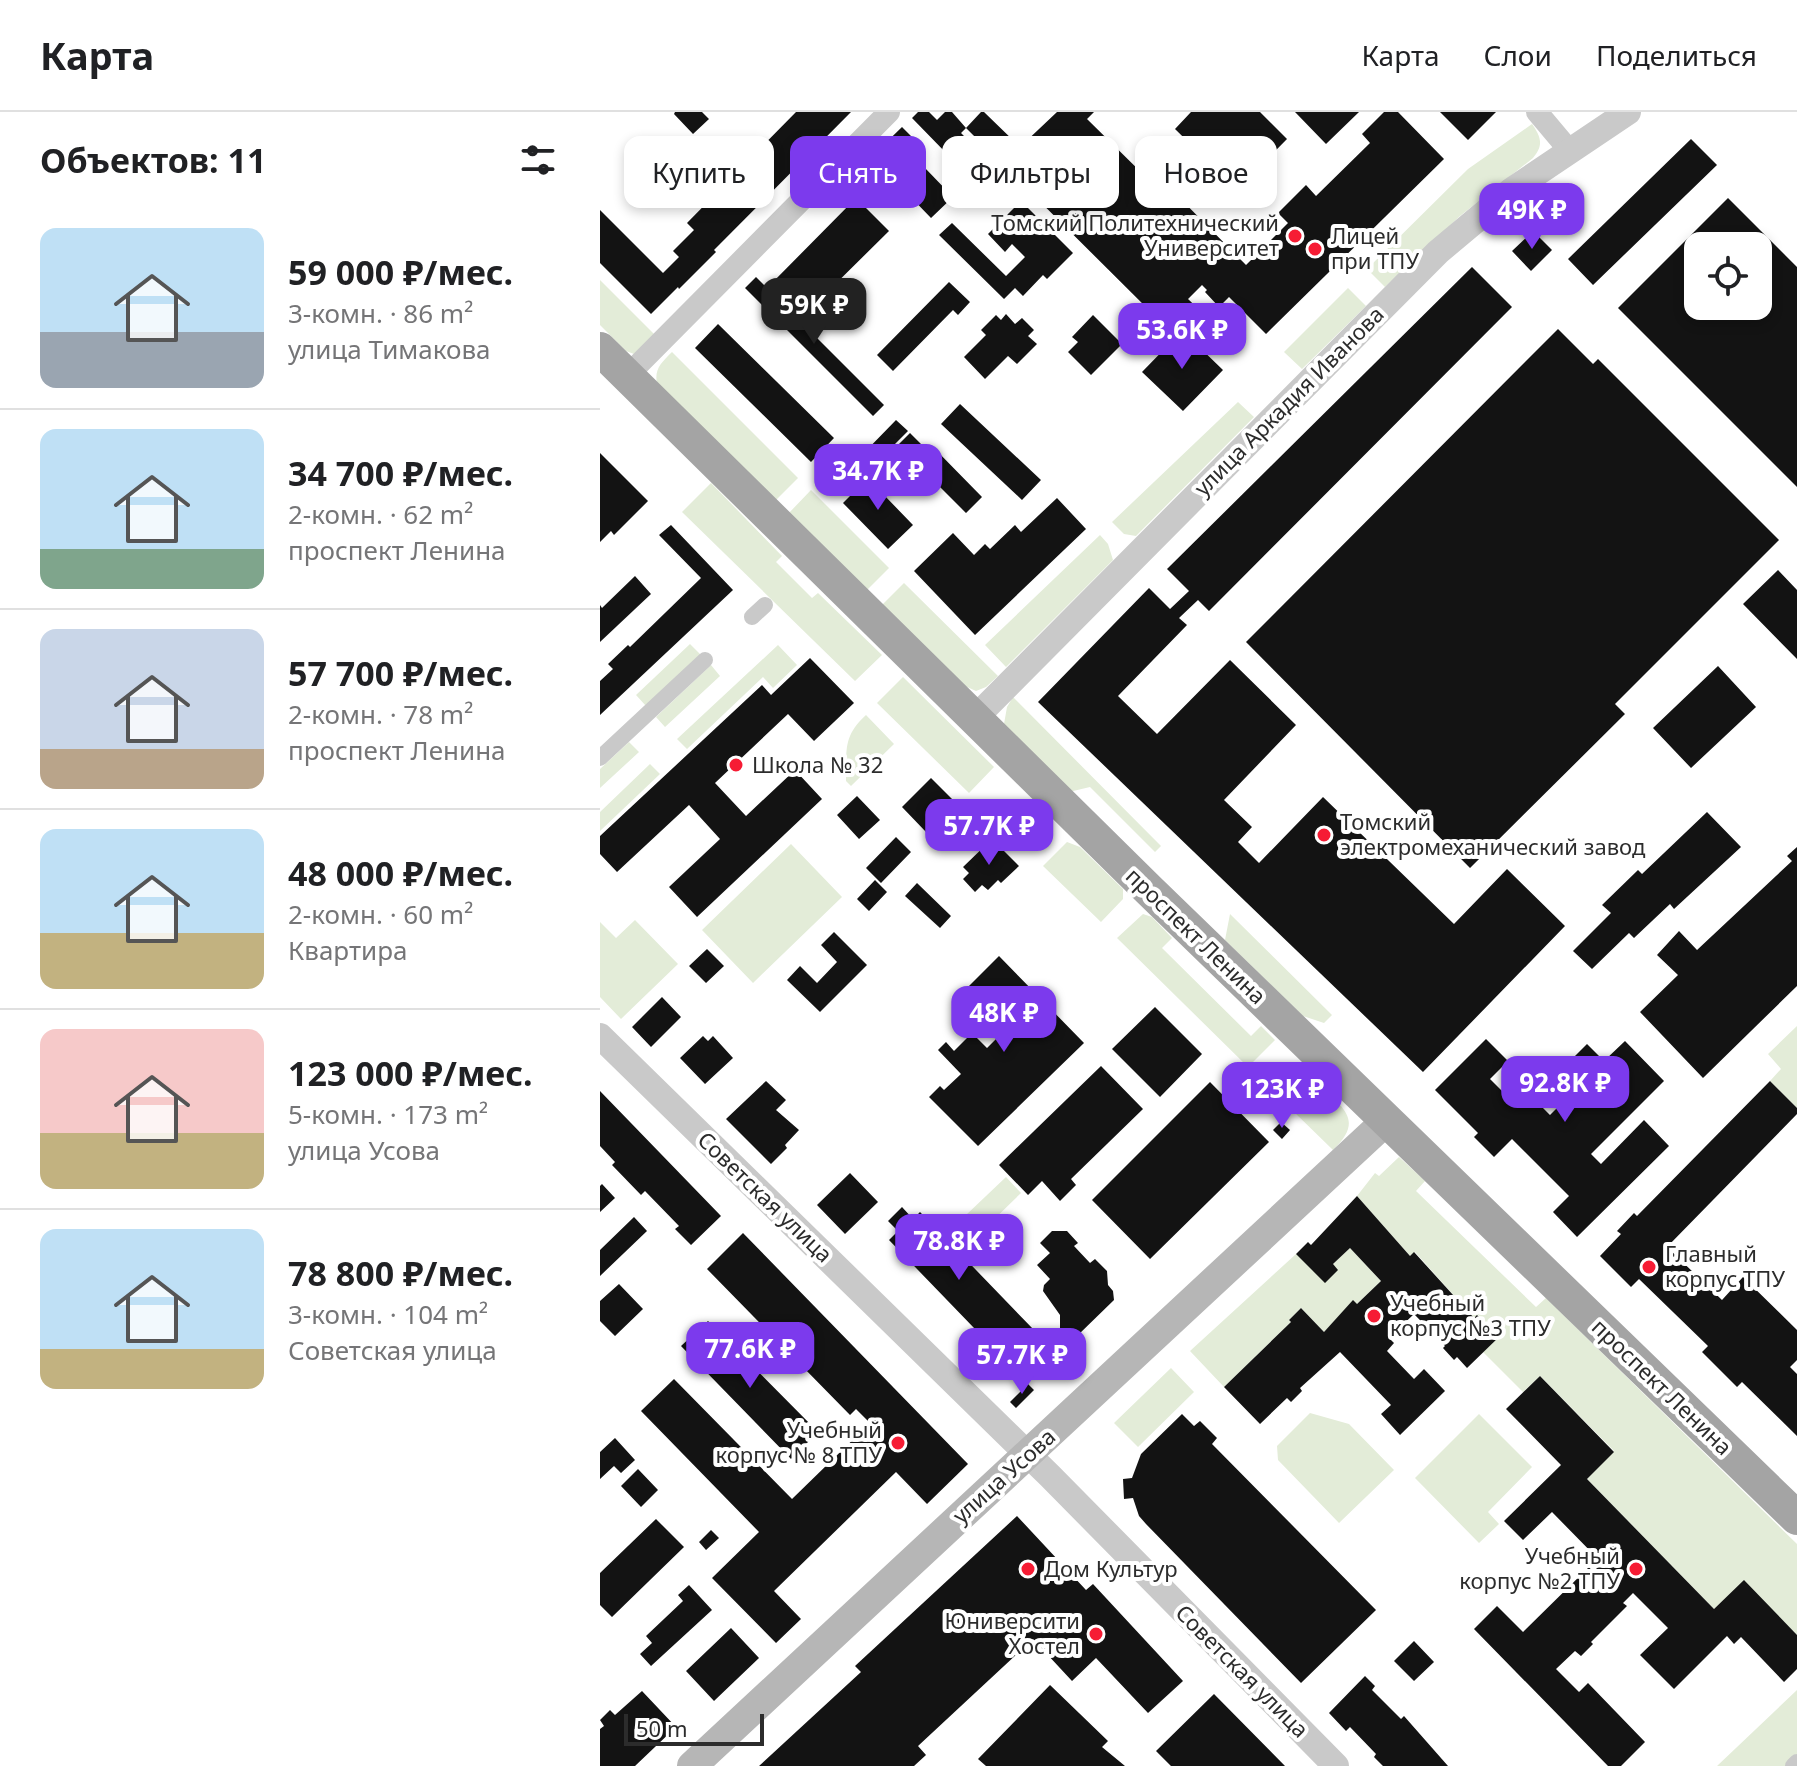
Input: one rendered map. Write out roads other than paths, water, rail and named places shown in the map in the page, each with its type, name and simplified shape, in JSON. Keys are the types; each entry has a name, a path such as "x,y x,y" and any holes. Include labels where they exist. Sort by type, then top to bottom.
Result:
{"main road":[{"name":"проспект Ленина","path":"600,349 1386,1121 1797,1518"},
{"name":"улица Усова","path":"692,1766 1386,1121"}],"street":[{"path":"627,376 889,112"},
{"path":"1537,112 1569,150"},
{"name":"улица Аркадия Иванова","path":"975,718 1438,252 1512,190 1628,112"},
{"path":"752,617 765,605"},
{"path":"600,758 705,660"},
{"name":"Советская улица","path":"600,1036 1028,1454 1336,1766"}],"place":[{"name":"Томский Политехнический Университет","path":"1295,236"},
{"name":"Лицей при ТПУ","path":"1315,249"},
{"name":"Школа № 32","path":"736,765"},
{"name":"Томский электромеханический завод","path":"1324,835"},
{"name":"Главный корпус ТПУ","path":"1649,1267"},
{"name":"Учебный корпус №3 ТПУ","path":"1374,1316"},
{"name":"Учебный корпус № 8 ТПУ","path":"898,1443"},
{"name":"Дом Культур","path":"1028,1569"},
{"name":"Учебный корпус №2 ТПУ","path":"1636,1569"},
{"name":"Юниверсити Хостел","path":"1096,1634"}]}
